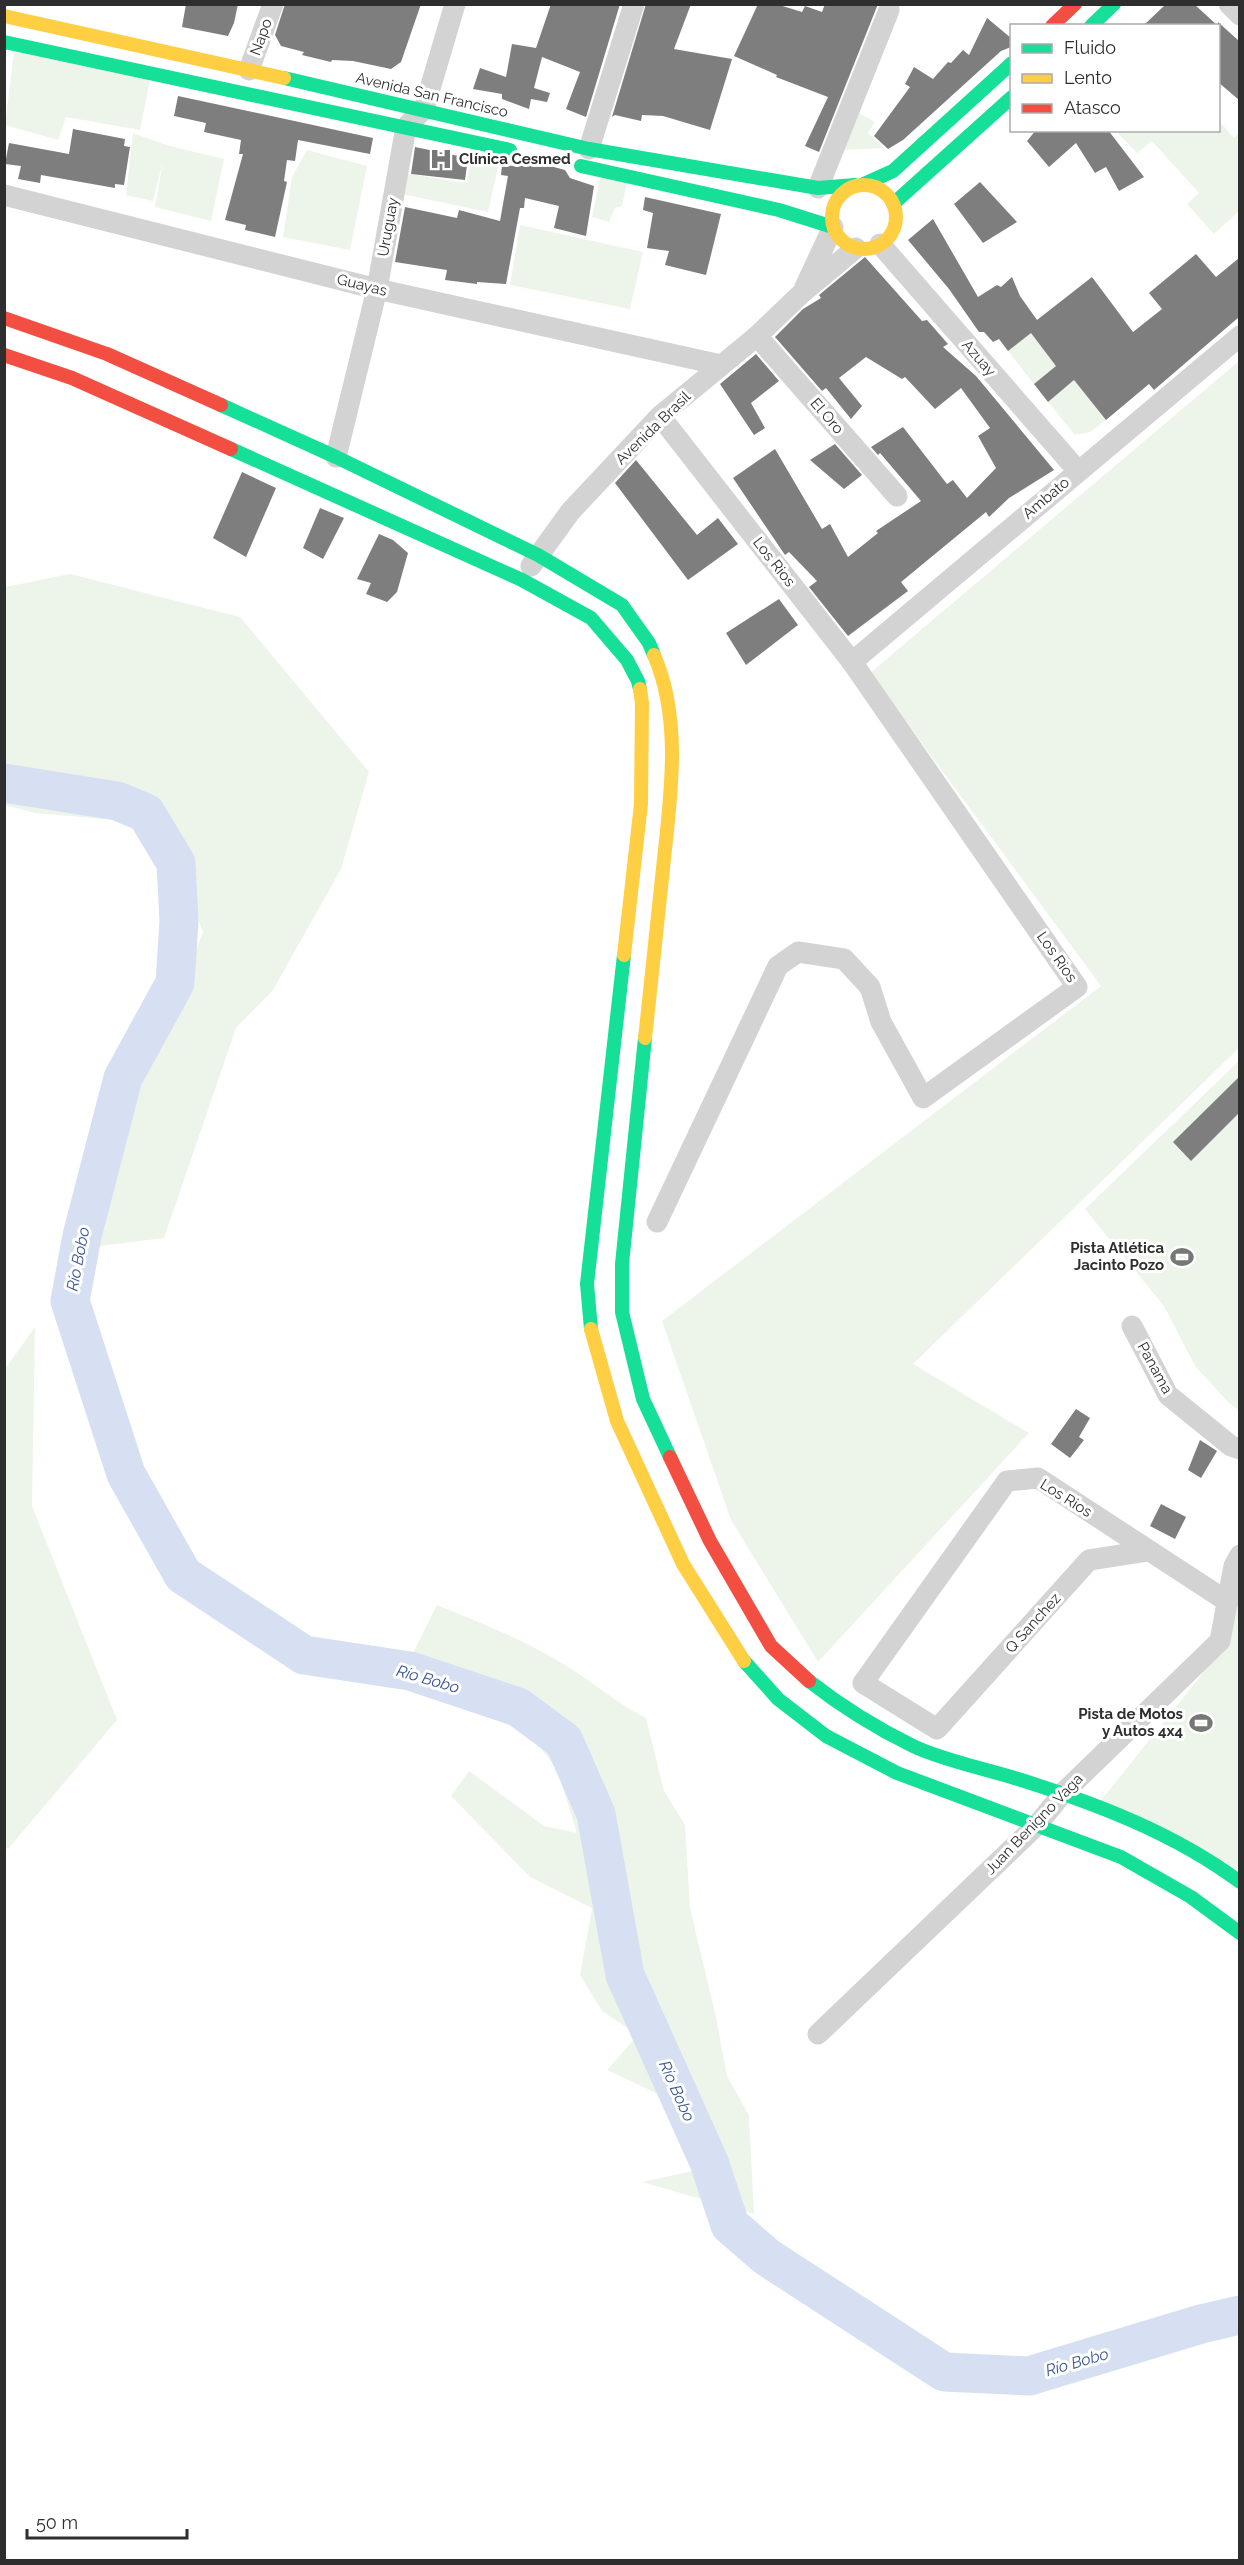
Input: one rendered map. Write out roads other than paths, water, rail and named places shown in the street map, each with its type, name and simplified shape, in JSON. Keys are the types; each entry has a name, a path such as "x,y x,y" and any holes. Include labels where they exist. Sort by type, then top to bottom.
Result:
{"main road":[{"path":"1054,24 1075,4"},
{"path":"1093,24 1114,4"},
{"name":"Avenida San Francisco","path":"12,13 588,149 818,188 859,185"},
{"path":"6,48 406,127 523,153"},
{"path":"833,227 833,206 838,197 859,185 893,171 1010,64"},
{"path":"893,204 1010,98"},
{"path":"569,163 779,210 833,227 846,244 856,248 873,248 888,238 896,222 893,204 882,189 859,185"},
{"path":"4,318 107,354 336,457 538,555 622,605 649,643 665,681 672,747 669,810 622,1264 622,1312 644,1399 710,1541 771,1646 810,1682 855,1714 915,1747 1063,1793 1150,1828 1224,1870 1239,1882"},
{"path":"4,355 72,378 522,580 591,618 627,660 638,681 642,703 641,804 587,1284 590,1324 617,1421 683,1564 749,1669 778,1698 826,1736 897,1773 1121,1857 1191,1897 1239,1933"}],"street":[{"name":"Napo","path":"249,70 273,4"},
{"path":"406,127 424,109 455,4"},
{"path":"588,149 634,4"},
{"path":"1229,4 1239,15"},
{"path":"818,188 889,10"},
{"path":"6,48 12,13"},
{"name":"Uruguay","path":"336,457 377,289 406,127"},
{"name":"Guayas","path":"4,195 377,289 721,365"},
{"name":"Avenida Brasil","path":"802,293 833,227"},
{"name":"Azuay","path":"880,244 1078,471"},
{"name":"Avenida Brasil","path":"522,580 570,512 660,416 757,336 802,293 856,248"},
{"name":"El Oro","path":"757,336 897,496"},
{"name":"Ambato","path":"852,662 1239,336"},
{"name":"Los Rios","path":"657,1222 778,966 798,952 844,959 870,987 880,1022 923,1098 1077,987 852,662 660,416"},
{"name":"Panama","path":"1132,1326 1168,1395 1231,1446 1239,1449"},
{"name":"Los Rios","path":"937,1729 862,1683 1007,1481 1038,1478 1228,1602"},
{"name":"Q Sanchez","path":"937,1729 1089,1560 1147,1551"},
{"path":"1228,1602 1234,1566 1239,1556"},
{"name":"Juan Benigno Vaga","path":"819,2034 1037,1825 1063,1793 1220,1641 1228,1602"}],"waterway":[{"name":"Río Bobo","path":"4,783 117,801 146,813 176,863 179,921 175,983 123,1078 82,1236 70,1301 126,1474 183,1575 304,1655 410,1671 518,1707 564,1741 596,1814 625,1975 709,2162 730,2225 767,2257 944,2372 1029,2376 1201,2324 1240,2315"}],"place":[{"name":"Clínica Cesmed","path":"441,159"},
{"name":"Pista Atlética Jacinto Pozo","path":"1182,1257"},
{"name":"Pista de Motos y Autos 4x4","path":"1201,1723"}]}
